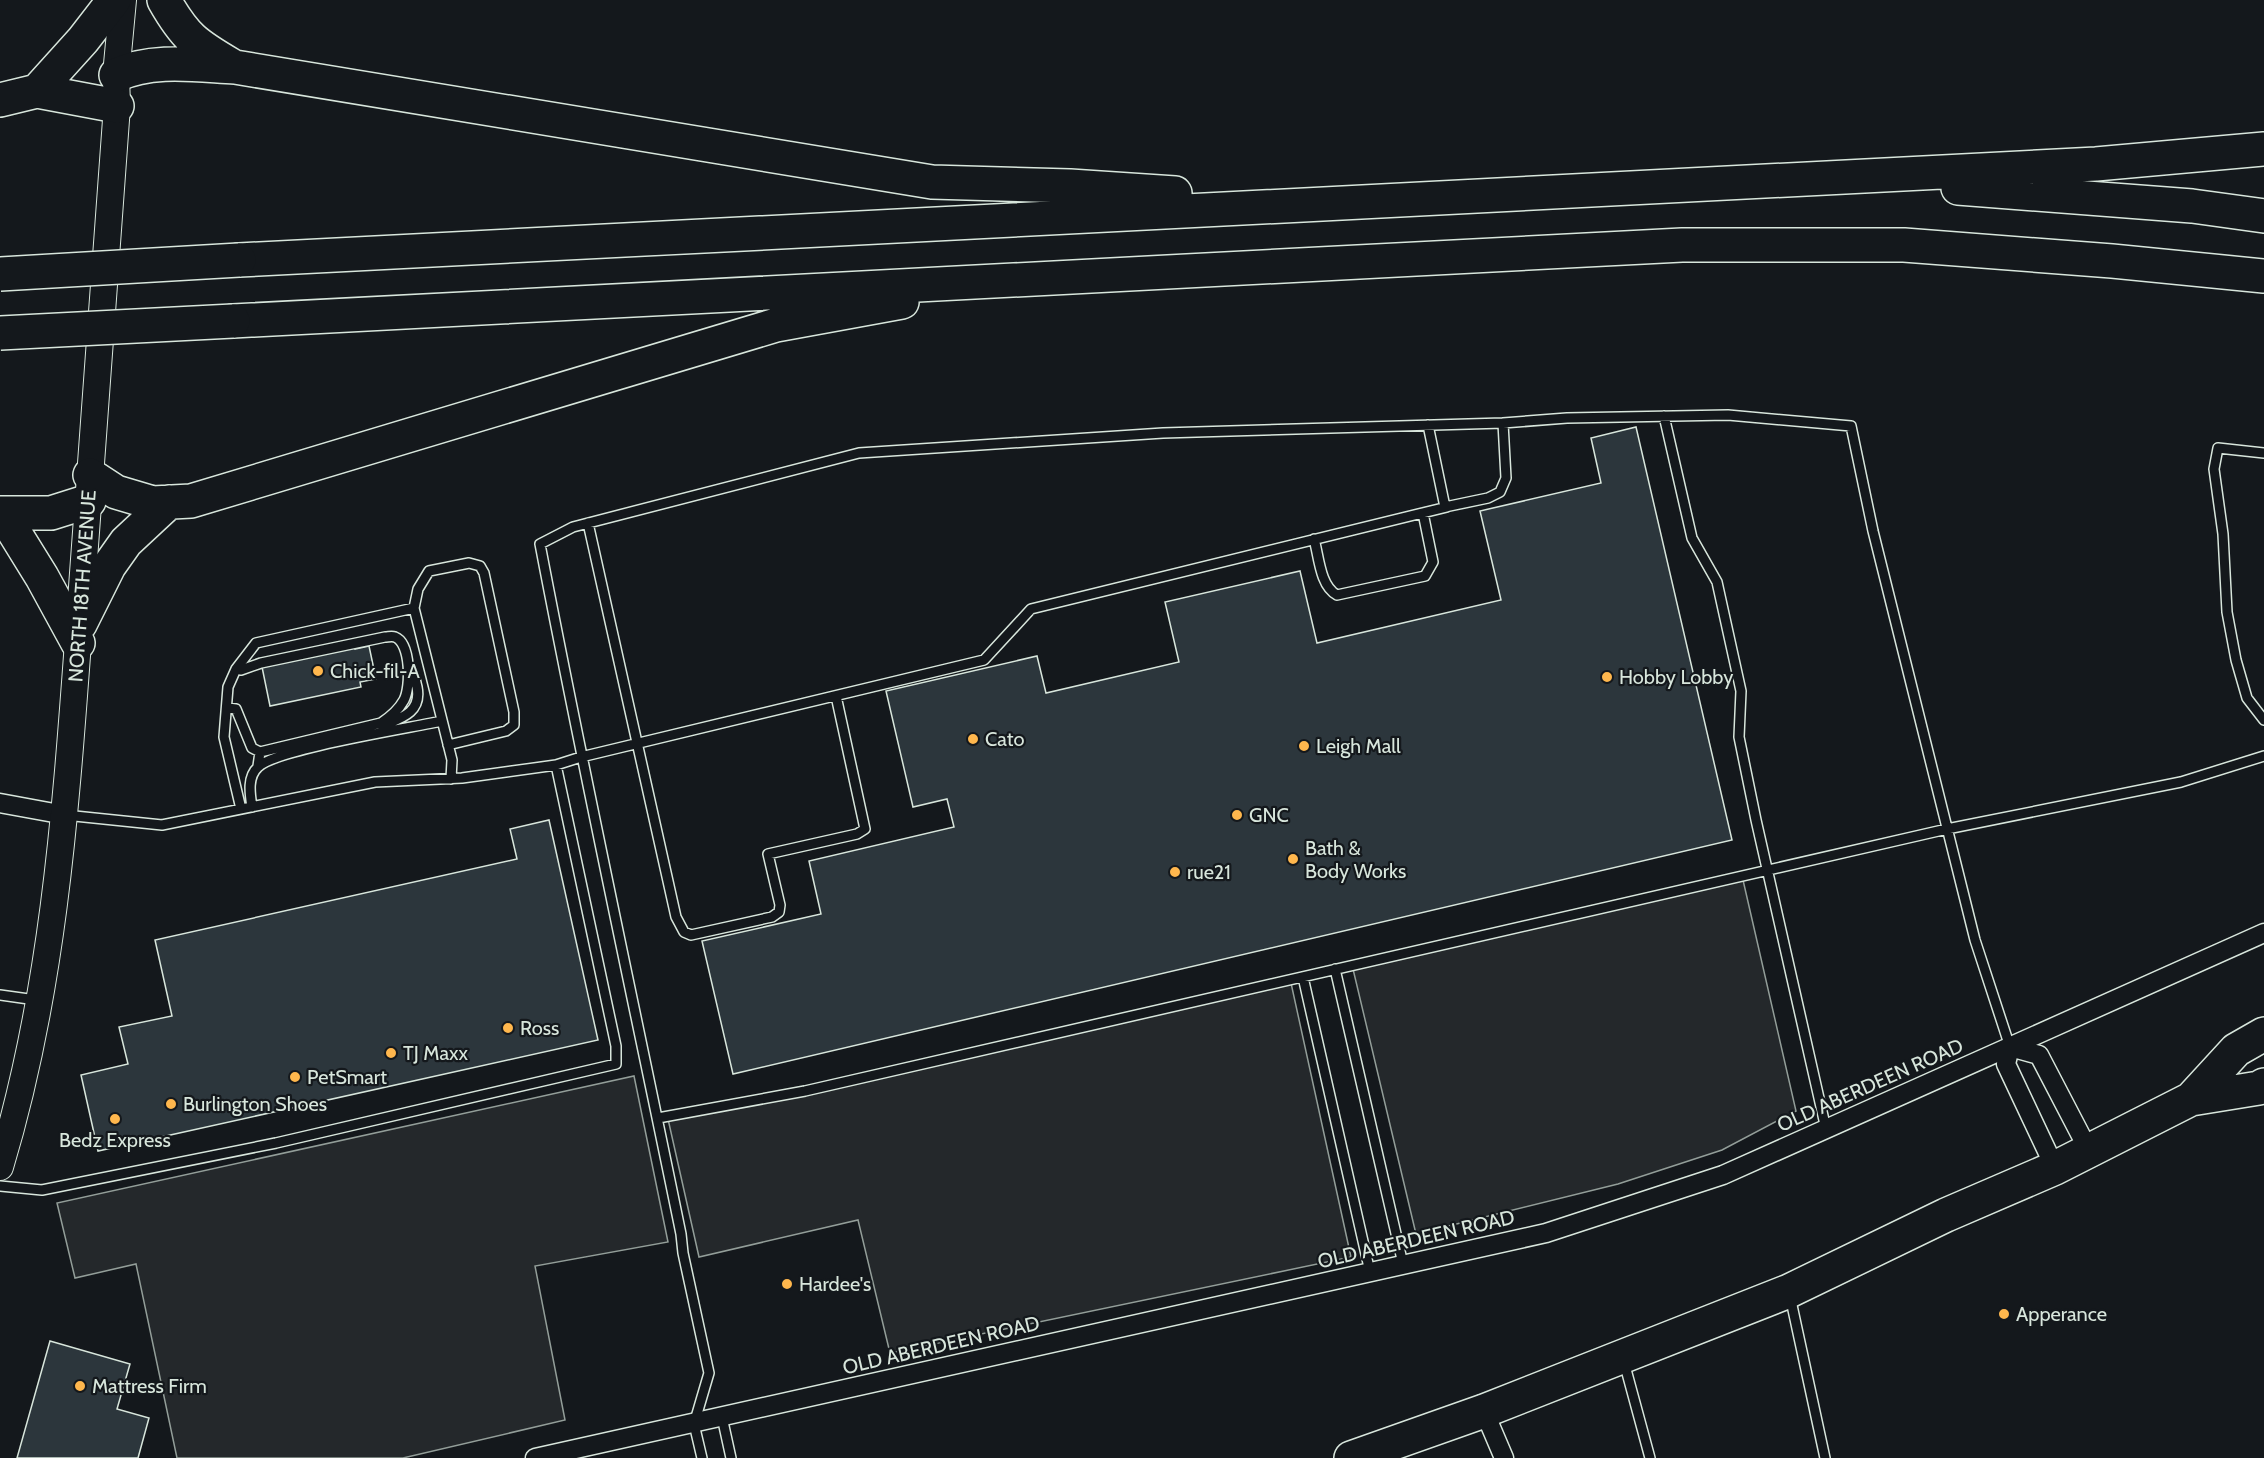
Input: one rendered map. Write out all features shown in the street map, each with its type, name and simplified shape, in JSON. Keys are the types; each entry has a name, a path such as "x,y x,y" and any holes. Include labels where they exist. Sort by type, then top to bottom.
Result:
{"highway":[{"path":"37,91 83,40 114,0"},
{"path":"164,0 179,27 199,46 235,67"},
{"path":"0,100 37,91 116,91 131,68 167,63 235,67 932,182 1070,186 1326,203"},
{"path":"0,274 2096,164 2264,149"},
{"path":"1665,186 1959,188 2192,206 2264,216"},
{"path":"0,333 1047,276 1682,245 1904,245 2248,274 2264,284"},
{"path":"1,514 51,513 90,488 117,492 153,503 191,501 776,325 1047,276"},
{"path":"79,634 109,566 126,542 169,502"},
{"path":"1,514 79,634"},
{"path":"2191,1099 2236,1050 2264,1034"},
{"path":"1351,1458 1484,1411 1789,1291 1946,1215 2055,1168 2191,1099 2259,1088 2264,1085"}],"street":[{"name":"NORTH 18TH AVENUE","path":"0,1167 16,1114 45,977 65,815 123,0"},
{"path":"0,803 65,815"},
{"name":"OLD ABERDEEN ROAD","path":"535,1458 1546,1233 1723,1175 2264,933"},
{"path":"2055,1168 2007,1064 2010,1047 2038,1055 2089,1151"},
{"path":"1484,1411 1504,1458"}],"lane":[{"path":"702,1458 694,1424 709,1373 683,1253 658,1118 581,757 540,544 573,527 859,453 1163,433 1503,423 1568,418 1728,415 1851,426 1873,531 1975,940 2010,1047"},
{"path":"1664,416 1692,538 1717,582 1741,691 1739,737 1766,871 1826,1129"},
{"path":"65,815 162,825 375,782 451,779 556,765 581,757 984,660 1031,609 1488,498 1500,492 1506,478 1503,423"},
{"path":"1428,425 1445,507 1448,507"},
{"path":"2264,453 2218,448 2214,469 2223,534 2227,612 2236,660 2247,698 2264,720"},
{"path":"1314,540 1325,582 1331,592 1337,595 1408,581 1425,576 1433,562 1423,513"},
{"path":"588,523 676,917 684,932 691,935 762,919 779,912 780,906 768,854 857,834 865,829 836,696"},
{"path":"448,745 507,731 514,724 514,712 484,573 480,566 469,563 429,572 418,589 414,608 442,721 448,745 452,760 451,779"},
{"path":"241,809 224,737 228,687 236,669 256,643 414,608"},
{"path":"228,708 236,709 252,748 260,752 381,723 395,713 405,698 409,683 401,643 395,637 385,637 261,663 241,670 236,669"},
{"path":"258,766 286,754 442,721"},
{"path":"252,807 249,789 258,766 260,752"},
{"path":"658,1118 805,1091 1947,829 2181,782 2264,756"},
{"path":"0,1186 42,1190 276,1143 616,1064 616,1046 556,765"},
{"path":"1335,969 1403,1264"},
{"path":"1303,977 1370,1272"},
{"path":"0,995 40,1001"},
{"path":"1789,1291 1825,1458"},
{"path":"1623,1357 1650,1458"},
{"path":"722,1417 731,1458"}],"shaded area":[{"path":"1743,880 1796,1111 1722,1150 1618,1184 1416,1234 1353,969"},
{"path":"1291,983 1351,1257 890,1353 858,1220 699,1257 668,1119"},
{"path":"634,1076 668,1242 535,1266 565,1420 403,1458 177,1458 136,1264 75,1278 57,1203"}],"building":[{"name":"Leigh Mall","path":"1636,427 1732,840 733,1074 702,941 821,914 809,861 954,827 947,799 913,807 886,691 1037,656 1046,693 1179,662 1165,602 1300,571 1317,643 1501,600 1480,511 1601,483 1591,438"},
{"name":"Chick-fil-A","path":"354,643 355,649 369,646 376,679 360,682 361,687 270,706 261,662"},
{"path":"549,820 598,1040 98,1151 81,1075 128,1064 119,1027 172,1016 155,940 517,859 510,829"},
{"name":"Mattress Firm","path":"50,1341 130,1364 117,1409 149,1418 138,1458 17,1458"}],"place":[{"name":"Chick-fil-A","path":"318,671"},
{"name":"Hobby Lobby","path":"1607,677"},
{"name":"Cato","path":"973,739"},
{"name":"Leigh Mall","path":"1304,746"},
{"name":"GNC","path":"1237,815"},
{"name":"Bath & Body Works","path":"1293,859"},
{"name":"rue21","path":"1175,872"},
{"name":"Ross","path":"508,1028"},
{"name":"TJ Maxx","path":"391,1053"},
{"name":"PetSmart","path":"295,1077"},
{"name":"Burlington Shoes","path":"171,1104"},
{"name":"Bedz Express","path":"115,1119"},
{"name":"Hardee's","path":"787,1284"},
{"name":"Apperance","path":"2004,1314"},
{"name":"Mattress Firm","path":"80,1386"}]}
